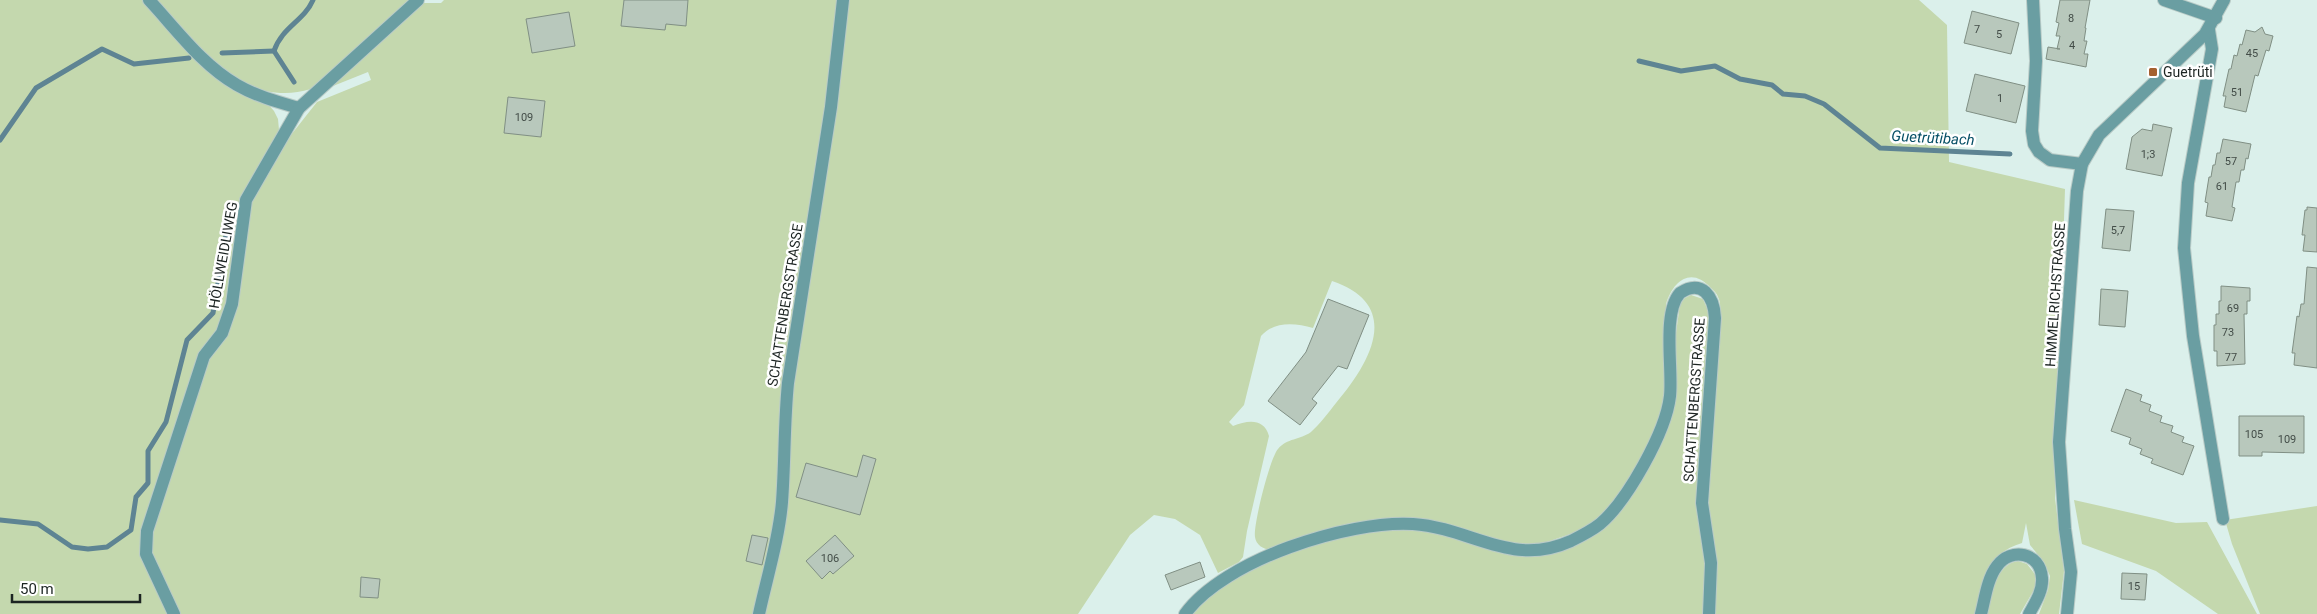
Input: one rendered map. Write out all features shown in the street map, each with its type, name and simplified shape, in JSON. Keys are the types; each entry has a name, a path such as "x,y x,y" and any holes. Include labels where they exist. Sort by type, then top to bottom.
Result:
{"street":[{"path":"149,0 214,70 238,86 299,108 418,0"},
{"name":"SCHATTENBERGSTRASSE","path":"759,614 775,546 782,502 784,424 788,383 831,107 843,0"},
{"path":"2033,0 2036,61 2032,131 2034,144 2043,156 2050,160 2082,164"},
{"path":"2164,0 2216,18"},
{"name":"HIMMELRICHSTRASSE","path":"2067,614 2071,572 2065,528 2059,442 2077,191 2082,164 2099,135 2209,30 2224,0"},
{"path":"2209,30 2212,49 2188,183 2184,248 2194,343 2223,519"},
{"name":"HÖLLWEIDLIWEG","path":"174,614 146,554 147,531 204,356 222,333 232,304 246,200 299,108"},
{"name":"SCHATTENBERGSTRASSE","path":"1185,614 1204,592 1244,568 1316,538 1354,528 1388,524 1431,526 1448,529 1507,549 1525,551 1554,547 1589,532 1609,516 1626,494 1663,422 1671,386 1672,308 1680,293 1694,287 1708,294 1713,304 1715,318 1702,490 1702,503 1711,564 1709,614"},
{"path":"1981,614 1990,579 1997,566 2007,557 2019,554 2034,560 2042,578 2041,590 2029,614"}],"green space":[{"path":"0,0 412,0 311,89 288,93 264,91 267,103 278,119 279,130 276,139 287,140 317,102 371,80 368,72 328,88 423,3 441,3 444,0 1919,0 1947,25 1949,162 2065,189 2055,498 2064,571 2059,614 2039,614 2048,590 2050,576 2044,562 2030,545 2026,523 2022,543 2001,554 1988,570 1976,614 1714,614 1707,496 1721,316 1720,301 1716,293 1704,281 1690,277 1678,283 1666,304 1666,395 1655,431 1629,481 1604,514 1579,531 1541,544 1521,545 1499,542 1462,528 1434,521 1385,519 1350,523 1271,550 1263,548 1258,544 1255,530 1259,506 1278,449 1289,441 1311,432 1324,418 1360,370 1369,353 1374,336 1374,319 1368,304 1354,291 1332,281 1313,328 1285,324 1266,331 1261,336 1244,405 1229,422 1233,426 1244,422 1259,423 1267,430 1269,436 1247,531 1243,557 1239,562 1218,573 1200,535 1175,519 1154,515 1130,535 1078,614 0,614"},
{"path":"1691,295 1703,299 1709,313 1705,614 1191,614 1220,587 1278,557 1328,539 1388,529 1423,529 1443,532 1514,556 1550,554 1623,506 1676,388 1676,333 1680,304"},
{"path":"2074,500 2176,523 2207,522 2257,614 2218,614 2156,571 2082,544"},
{"path":"2317,506 2317,614 2260,614 2232,544 2225,520"},
{"path":"2018,561 2027,564 2037,577 2035,588 2020,614 1986,614 1999,574 2004,568"}],"building":[{"path":"624,0 688,0 686,26 666,24 665,30 621,26"},
{"path":"2060,0 2090,0 2084,41 2087,41 2084,54 2088,54 2086,67 2046,59 2048,47 2057,49 2060,36 2056,36 2059,23 2056,22"},
{"path":"1972,11 2019,23 2011,54 1964,43"},
{"path":"569,12 575,46 532,53 526,19"},
{"path":"2262,27 2265,34 2273,36 2269,51 2266,50 2258,76 2255,75 2246,112 2224,107 2226,96 2223,96 2234,55 2237,56 2246,30 2255,32"},
{"path":"1975,74 2025,86 2016,123 1966,111"},
{"path":"508,97 545,101 541,137 504,133"},
{"path":"2153,124 2172,128 2162,176 2126,169 2132,137 2142,129 2152,131"},
{"path":"2223,139 2251,144 2244,170 2241,170 2239,182 2236,182 2232,207 2235,208 2232,221 2206,216 2208,203 2205,202 2209,177 2211,177 2213,165 2215,165 2217,153 2220,153"},
{"path":"2307,207 2317,208 2317,252 2303,251 2305,235 2302,235"},
{"path":"2106,209 2134,211 2130,251 2102,248"},
{"path":"2307,267 2317,268 2317,368 2294,365 2295,353 2292,353 2297,316 2299,317 2301,304 2304,304"},
{"path":"2221,286 2250,288 2247,314 2244,314 2245,364 2217,366 2217,351 2214,351 2214,325 2216,325 2216,314 2219,314"},
{"path":"2101,289 2128,291 2125,327 2099,325"},
{"path":"1328,299 1369,315 1347,369 1338,366 1312,399 1317,403 1300,425 1268,401 1306,352"},
{"path":"2126,389 2142,395 2140,401 2151,405 2149,411 2162,416 2160,422 2173,426 2171,432 2184,437 2182,442 2194,446 2183,475 2151,463 2153,459 2140,454 2142,449 2129,444 2131,438 2111,431"},
{"path":"2239,416 2304,416 2304,453 2262,452 2262,456 2239,456"},
{"path":"863,455 876,459 860,515 796,497 806,463 857,477"},
{"path":"752,535 768,538 762,565 746,561"},
{"path":"835,535 854,556 833,574 830,571 822,579 806,561"},
{"path":"1200,562 1205,577 1171,590 1165,575"},
{"path":"2122,573 2147,574 2145,600 2121,599"},
{"path":"361,577 380,579 378,598 360,597"}],"waterway":[{"path":"274,51 282,36 304,13 313,0"},
{"path":"0,140 36,88 102,49 134,64 189,58"},
{"path":"274,51 294,82"},
{"path":"222,53 274,51"},
{"name":"Guetrütibach","path":"1639,61 1681,71 1715,66 1740,79 1772,85 1783,94 1805,96 1824,104 1880,148 2010,154"},
{"path":"0,520 38,524 72,547 88,549 107,547 131,530 136,497 148,483 148,451 166,422 187,340 213,313 231,204"}],"place":[{"name":"Guetrüti","path":"2153,72"}]}
